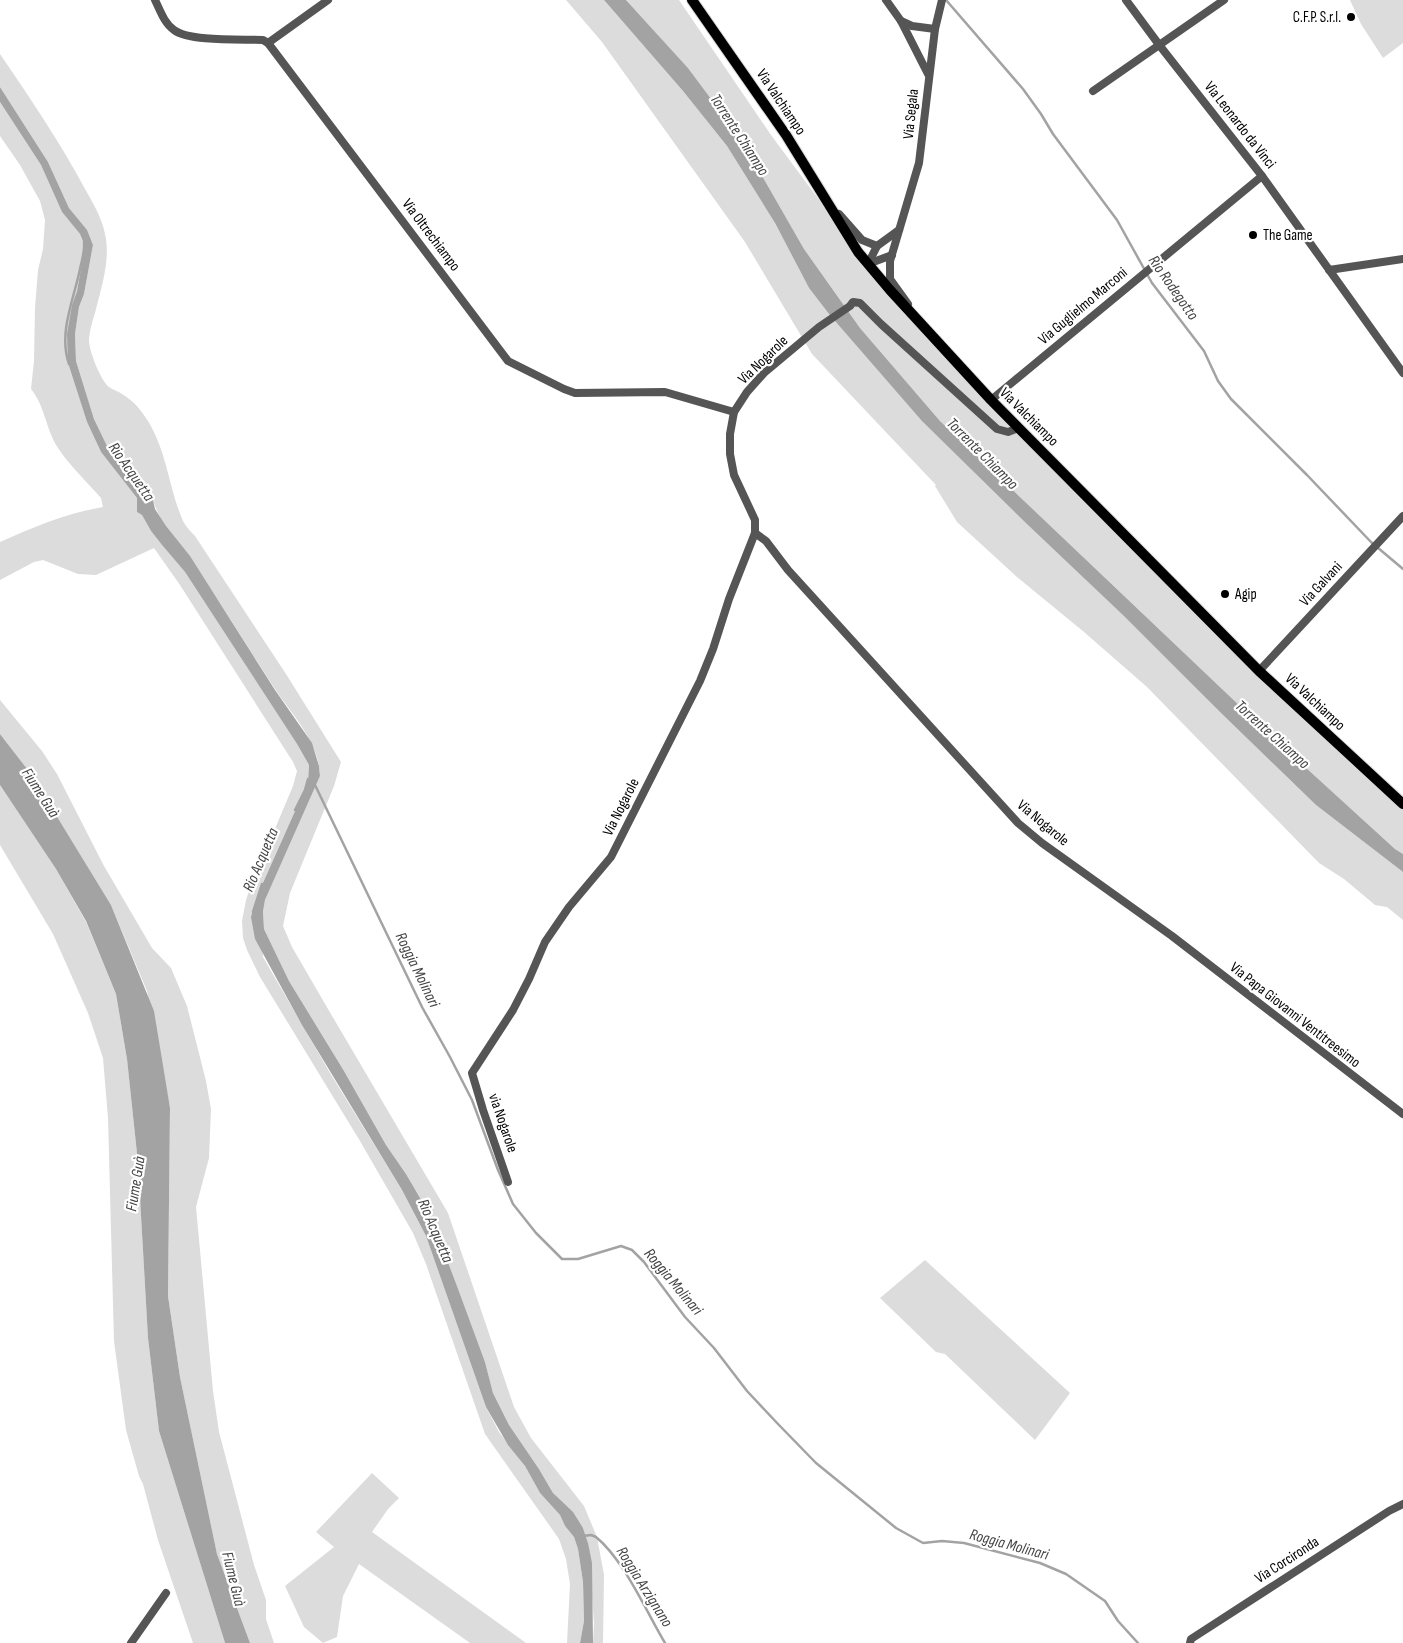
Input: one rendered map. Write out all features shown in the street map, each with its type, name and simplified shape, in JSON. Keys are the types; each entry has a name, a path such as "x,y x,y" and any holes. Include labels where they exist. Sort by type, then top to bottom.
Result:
{"main road":[{"name":"Via Valchiampo","path":"692,0 786,135 858,252 920,323 991,400 1259,671 1403,804"}],"street":[{"path":"155,0 166,23 174,31 190,37 263,40 268,43 328,0"},
{"path":"886,0 901,21 929,76"},
{"name":"Via Segala","path":"920,323 890,279 889,270 919,163 935,29 942,0"},
{"name":"Via Leonardo da Vinci","path":"1126,0 1262,176 1403,373"},
{"path":"1094,91 1224,0"},
{"path":"901,21 912,26 935,29"},
{"name":"Via Oltrechiampo","path":"268,43 508,361 564,390 575,392 665,392 734,412"},
{"name":"Via Guglielmo Marconi","path":"991,400 1262,176"},
{"path":"825,199 862,240 876,246"},
{"path":"868,264 876,246 899,230"},
{"path":"868,264 892,255"},
{"path":"1329,270 1403,259"},
{"name":"Via Nogarole","path":"472,1073 514,1010 545,942 569,907 611,857 700,681 713,649 729,599 755,532 755,520 734,475 730,454 730,434 734,412 747,392 764,374 853,302 860,303 996,429 1008,432 1019,428"},
{"name":"Via Galvani","path":"1259,671 1403,516"},
{"name":"Via Nogarole","path":"755,532 766,541 788,570 1018,823 1042,843 1172,936"},
{"name":"Via Papa Giovanni Ventitreesimo","path":"1172,936 1403,1114"},
{"name":"via Nogarole","path":"472,1073 508,1182"},
{"name":"Via Corcironda","path":"1190,1643 1191,1639 1199,1633 1389,1510 1403,1504"},
{"path":"131,1643 166,1593"}],"shaded area":[{"path":"566,0 604,0 683,91 727,146 775,223 809,288 829,314 1221,713 1316,805 1403,872 1403,920 1387,907 1375,905 1344,879 1319,863 1147,687 1017,577 957,522 936,485 812,354 745,242 602,42"},
{"path":"626,0 679,0 771,135 882,285 1118,526 1403,805 1403,854 1395,849 1281,745 940,421 860,328 804,249 741,139 688,68"},
{"path":"1350,0 1403,0 1403,43 1383,58 1361,24"},
{"path":"0,54 65,154 94,205 104,228 107,244 106,264 89,342 99,373 109,387 130,400 140,409 148,421 160,445 178,509 184,523 195,536 286,674 341,762 334,786 290,893 283,926 292,947 448,1213 514,1407 531,1438 584,1506 597,1537 604,1575 603,1643 593,1643 594,1623 588,1543 583,1528 553,1493 509,1425 493,1393 485,1362 430,1215 386,1145 344,1071 289,981 264,929 263,910 265,900 320,776 319,764 304,730 219,602 163,523 153,500 146,496 108,448 94,419 76,361 75,334 93,245 86,230 69,208 48,162 0,87"},
{"path":"0,102 41,165 62,212 80,234 85,246 77,291 72,305 68,363 87,422 101,452 137,498 137,512 142,515 151,531 185,572 309,765 308,782 258,894 263,957 330,1073 402,1190 426,1236 486,1407 499,1432 525,1466 540,1493 560,1515 565,1526 574,1537 578,1549 583,1582 584,1621 580,1643 567,1643 570,1584 566,1559 559,1539 485,1434 426,1264 413,1233 360,1141 260,977 243,938 242,921 246,900 293,786 297,771 293,762 180,585 154,548 96,575 78,574 43,560 34,562 0,580 0,542 64,517 103,507 101,498 73,468 58,448 36,396 31,389 38,270 43,249 45,220 40,201 20,165 0,136"},
{"path":"0,700 42,751 57,774 104,866 152,948 171,968 187,1006 211,1109 209,1158 196,1207 213,1391 219,1432 254,1565 266,1600 266,1619 274,1643 250,1643 217,1554 180,1377 168,1296 170,1108 147,991 111,905 31,774 0,734"},
{"path":"0,785 56,869 86,922 116,994 127,1059 138,1163 148,1338 159,1431 225,1643 193,1643 158,1540 126,1430 114,1341 108,1118 103,1058 88,1013 53,934 0,845"},
{"path":"925,1260 1070,1393 1035,1440 945,1354 936,1352 880,1298"},
{"path":"372,1473 399,1498 388,1509 372,1532 526,1643 470,1643 359,1564 343,1596 337,1637 323,1643 304,1627 285,1586 334,1547 316,1532"}],"water":[{"path":"604,0 626,0 688,68 741,139 804,249 860,328 940,421 1281,745 1395,849 1403,854 1403,872 1316,805 922,421 829,314 809,288 775,223 727,146 683,91"},
{"path":"0,87 48,162 69,208 87,230 93,245 75,334 76,361 94,419 108,448 146,496 153,500 155,509 166,526 190,556 275,690 312,743 320,776 265,900 263,911 264,929 289,981 344,1071 386,1145 430,1215 485,1362 493,1393 509,1425 553,1493 573,1512 583,1528 592,1563 593,1643 580,1643 584,1621 583,1582 578,1549 574,1537 565,1526 560,1515 540,1493 525,1466 508,1445 486,1407 426,1236 402,1190 302,1025 255,939 251,917 258,894 308,782 309,765 185,572 151,531 142,515 137,512 137,498 101,452 87,422 68,363 67,334 85,246 80,234 62,212 41,165 0,102"},
{"name":"Fiume Guà","path":"0,734 31,774 111,905 154,1011 170,1108 168,1296 180,1377 217,1554 250,1643 225,1643 159,1431 148,1338 138,1163 127,1059 116,994 86,921 56,869 0,785"}],"waterway":[{"name":"Rio Rodegotto","path":"946,0 1023,89 1053,134 1117,220 1152,283 1204,351 1218,381 1231,399 1371,542 1403,569"},
{"name":"Rio Acquetta","path":"69,364 66,352 66,328 83,256 84,242"},
{"name":"Rio Acquetta","path":"295,810 308,779"},
{"name":"Roggia Molinari","path":"315,785 422,1007 472,1100 513,1204 536,1233 562,1259 578,1259 621,1246 632,1250 644,1262 685,1317 714,1348 747,1391 778,1424 816,1463 896,1528 923,1543 942,1541 964,1543 1040,1563 1066,1574 1105,1601 1118,1621 1138,1643"},
{"name":"Rio Acquetta","path":"253,912 262,884"},
{"name":"Roggia Arzignano","path":"583,1536 591,1535 596,1537 616,1559 665,1643"}],"place":[{"name":"C.F.P. S.r.l.","path":"1351,17"},
{"name":"The Game","path":"1253,235"},
{"name":"Agip","path":"1225,594"}],"water label":[{"name":"Torrente Chiampo","path":"739,135"},
{"name":"Torrente Chiampo","path":"982,454"},
{"name":"Torrente Chiampo","path":"1272,735"}]}
